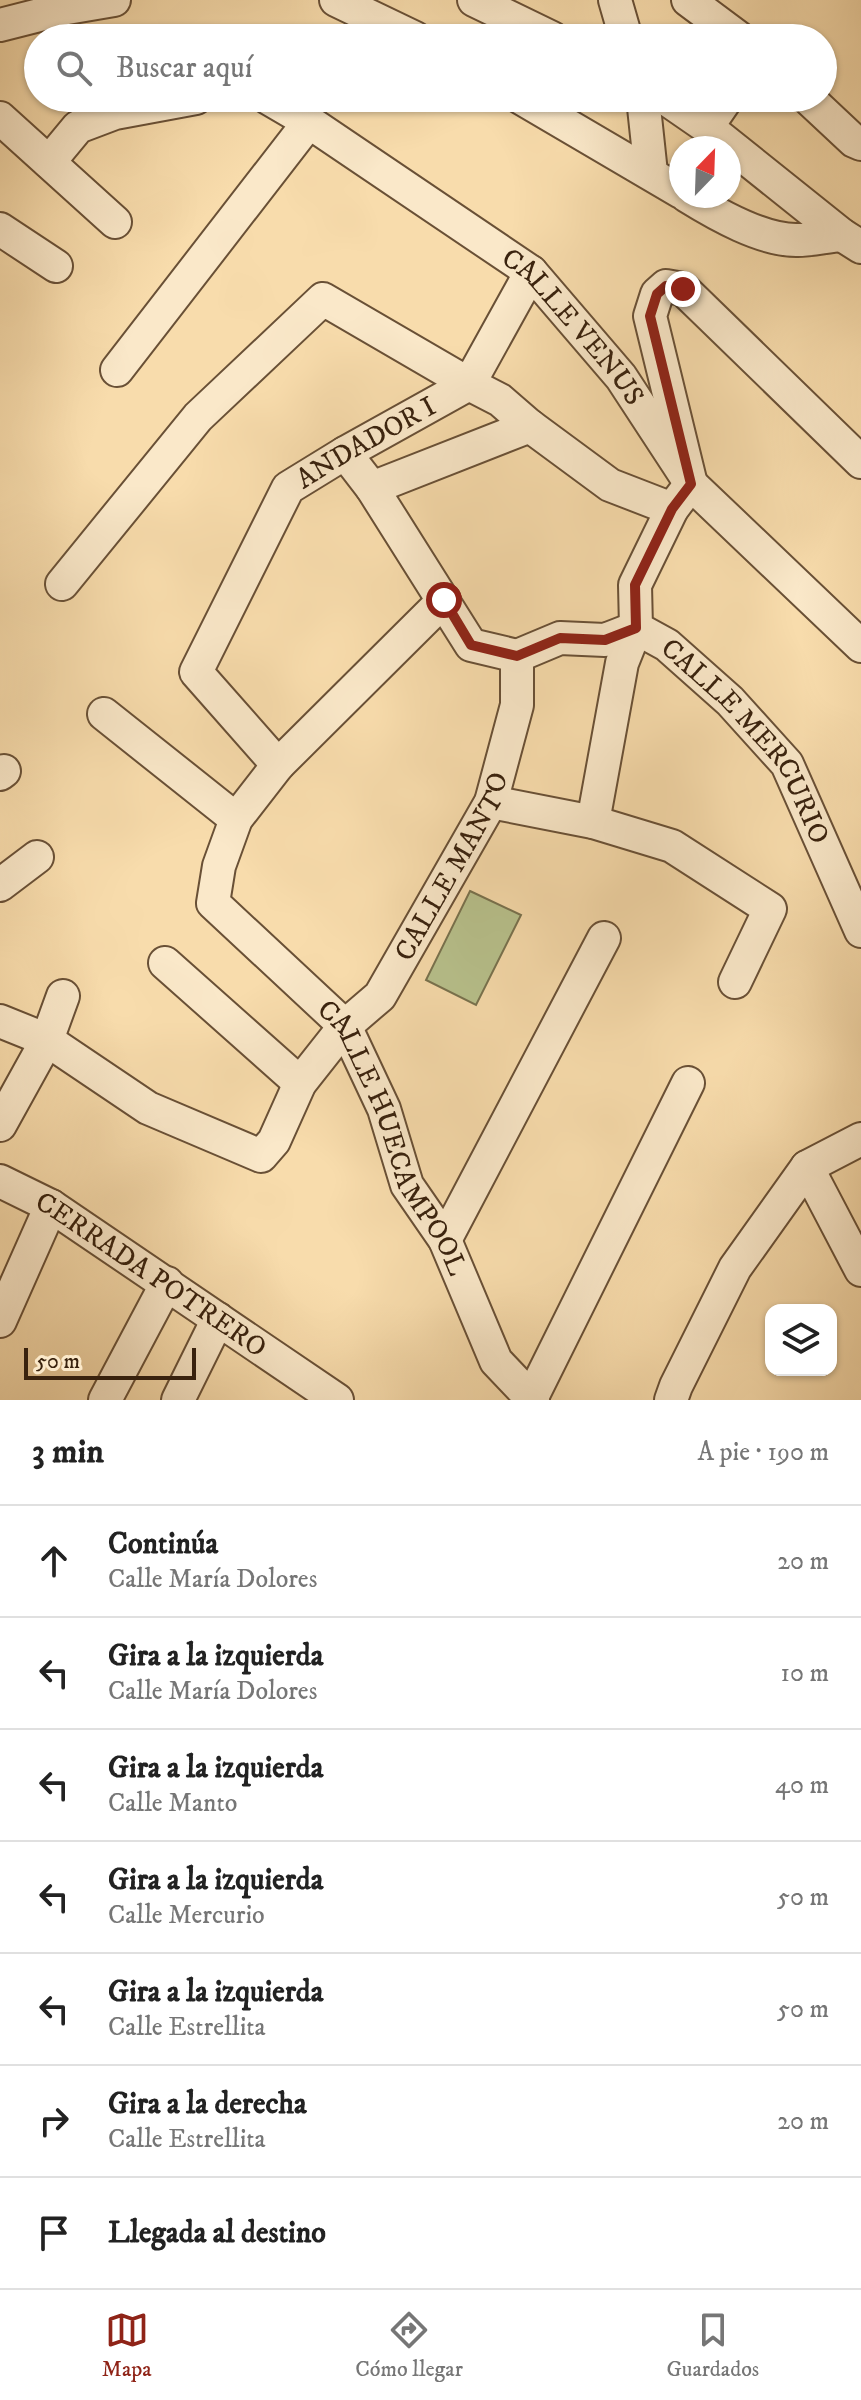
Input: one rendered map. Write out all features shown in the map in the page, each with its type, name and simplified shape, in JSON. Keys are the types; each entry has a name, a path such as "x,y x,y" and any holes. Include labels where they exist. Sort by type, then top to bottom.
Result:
{"street":[{"path":"0,25 114,0"},
{"path":"336,0 386,24"},
{"path":"474,0 523,24"},
{"path":"615,0 622,24"},
{"path":"688,0 720,24"},
{"path":"49,162 78,127 120,112"},
{"name":"CALLE VENUS","path":"292,112 531,272 621,377 682,496 861,646"},
{"path":"545,112 669,184"},
{"path":"644,112 651,173"},
{"path":"685,112 851,241"},
{"path":"707,127 717,112"},
{"path":"825,112 859,139"},
{"path":"0,118 115,222"},
{"path":"117,370 309,122"},
{"path":"706,208 749,230 795,240 851,241"},
{"path":"0,229 56,266"},
{"name":"ANDADOR I","path":"278,765 196,672 288,488 469,384 531,272"},
{"path":"62,584 198,417 323,299 500,400 610,485 682,496 650,316 657,294 666,286 683,289 861,462"},
{"path":"372,488 530,426"},
{"path":"345,453 372,488 471,645 517,656 560,638 605,640 636,628"},
{"name":"CALLE MERCURIO","path":"682,496 635,585 636,628 667,645 730,701 787,764 861,931"},
{"path":"104,714 236,819 278,765 444,600"},
{"path":"593,822 622,663 636,628"},
{"name":"CALLE MANTO","path":"47,1040 148,1108 261,1156 274,1141 300,1083 345,1026 380,996 491,802 517,705 517,656"},
{"path":"491,802 593,822 672,846 770,909 735,982"},
{"name":"CALLE HUECAMPOOL","path":"236,819 219,866 213,903 345,1026 384,1109 407,1185 445,1240 496,1361 532,1400"},
{"path":"0,885 37,857"},
{"path":"445,1240 604,938"},
{"path":"165,963 300,1083"},
{"path":"0,1125 47,1040 63,996"},
{"path":"0,1021 47,1040"},
{"path":"532,1400 688,1083"},
{"path":"671,1400 735,1268 807,1167 861,1139"},
{"path":"807,1167 861,1270"},
{"name":"CERRADA POTRERO","path":"0,1181 51,1206 337,1400"},
{"path":"0,1321 51,1206"},
{"path":"105,1400 167,1283"},
{"path":"178,1400 218,1319"}],"green space":[{"path":"470,891 521,915 476,1005 426,980"}],"route":[{"path":"444,600 471,645 517,656 560,638 605,640 636,628 635,585 672,509 691,484 650,316 657,294 666,286 683,289"}]}
